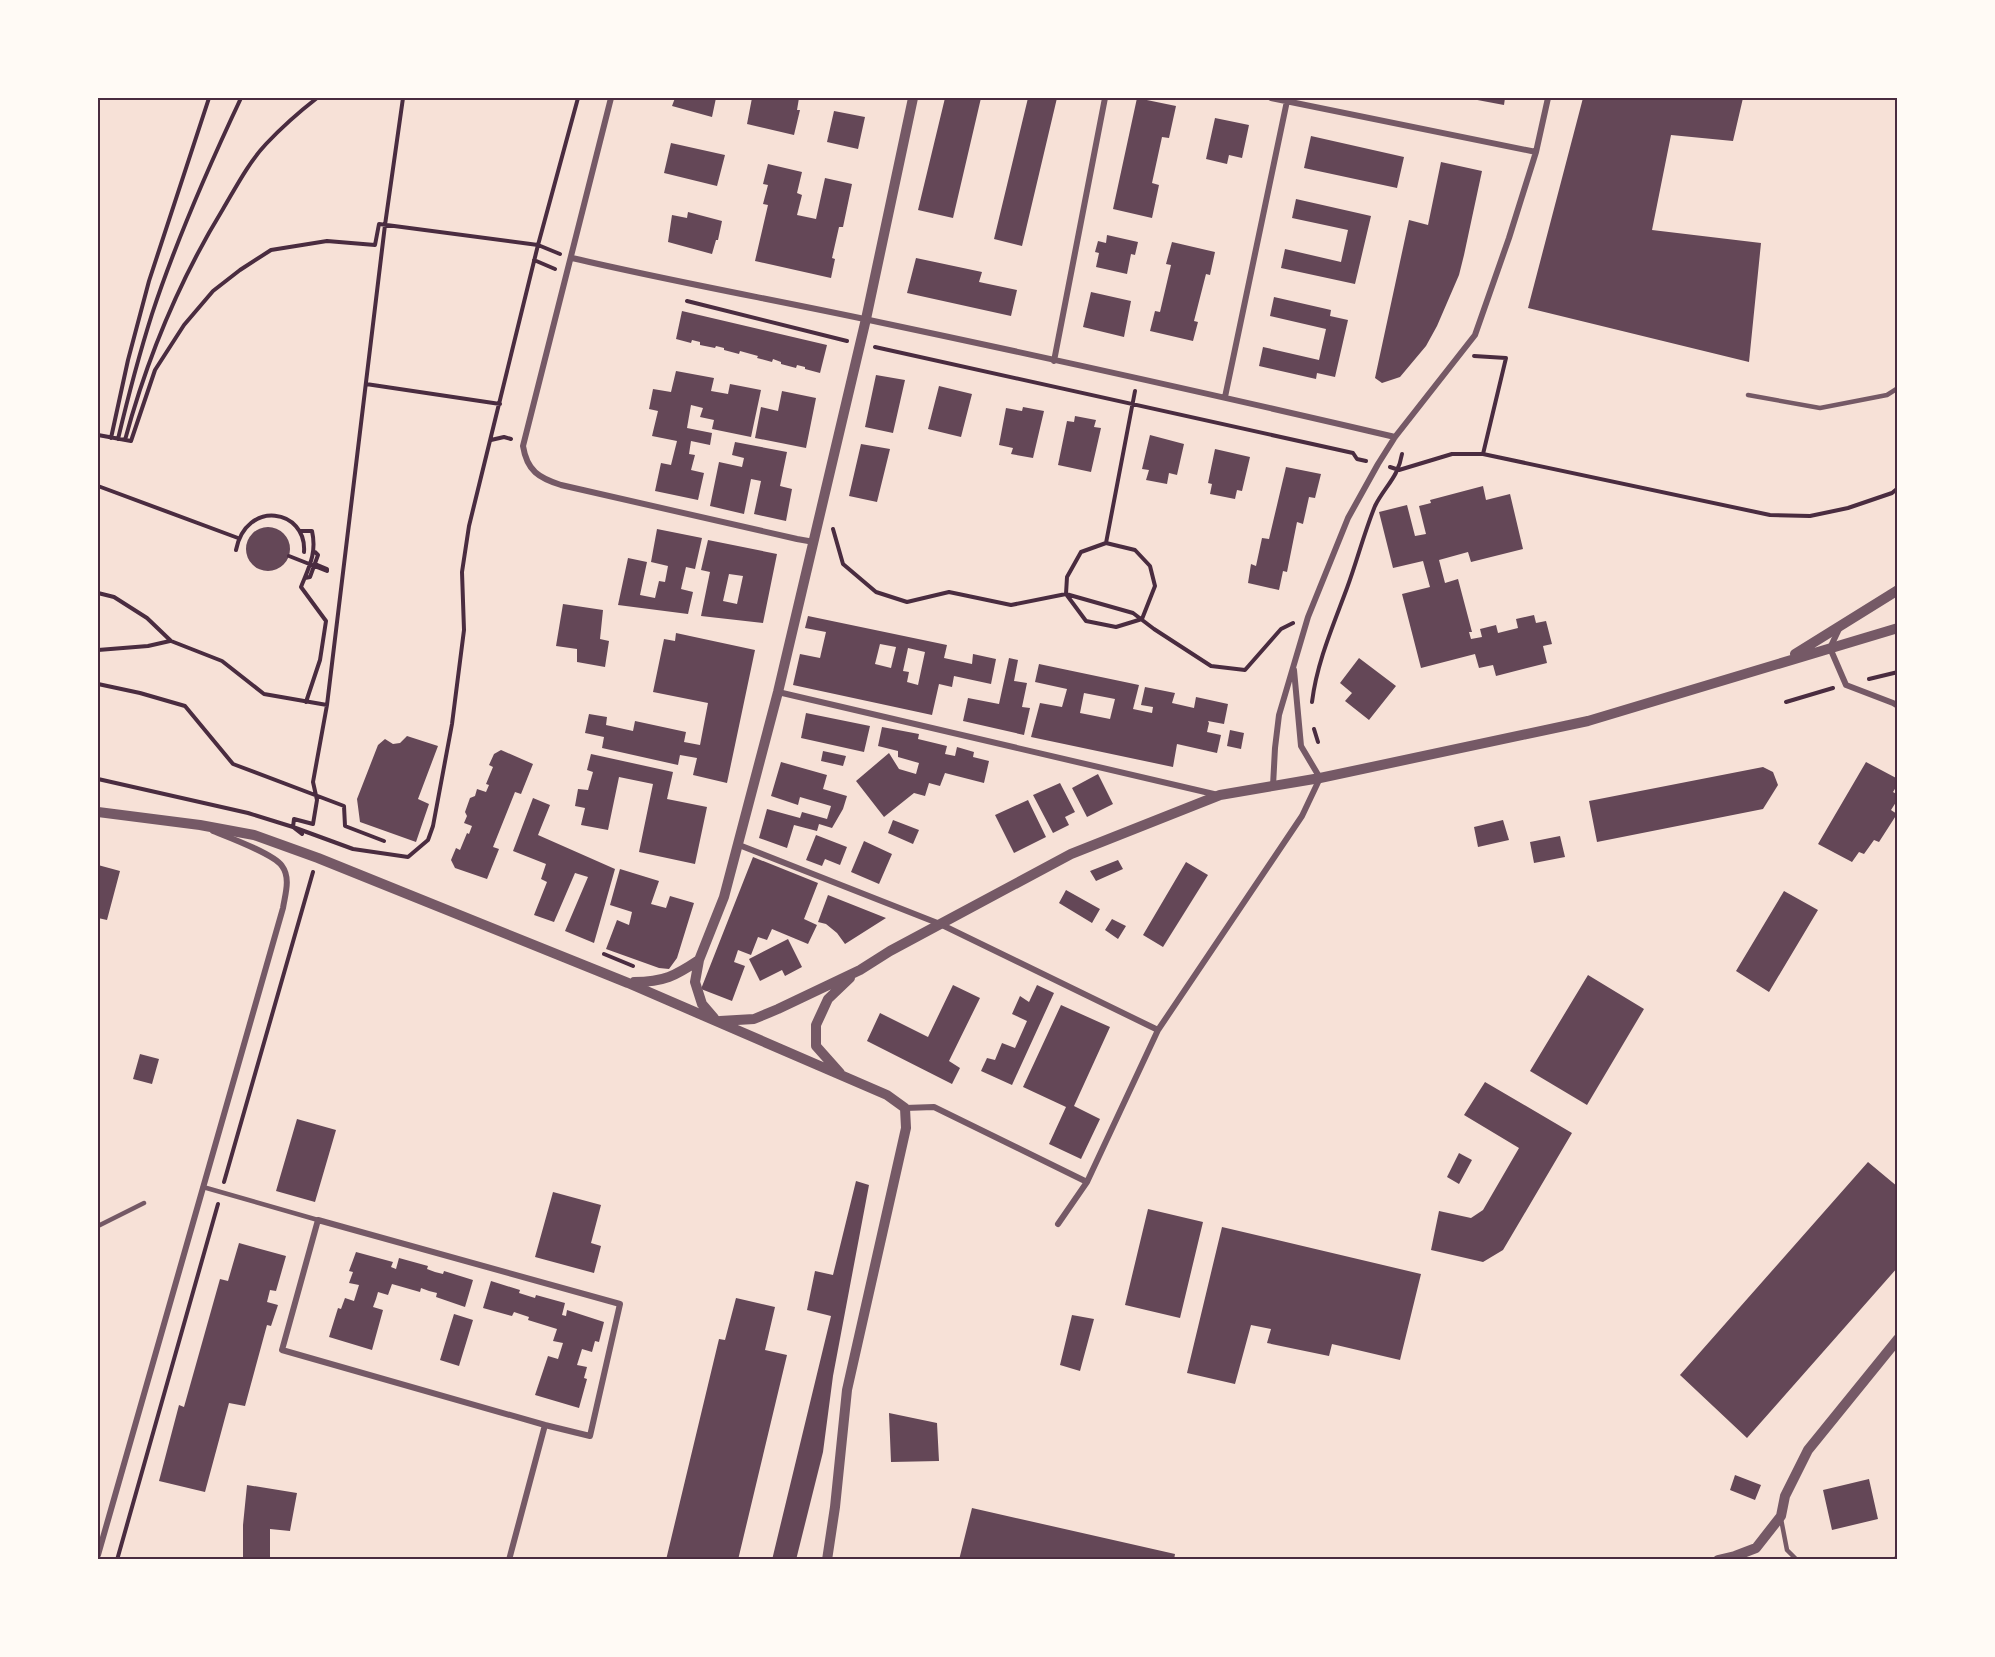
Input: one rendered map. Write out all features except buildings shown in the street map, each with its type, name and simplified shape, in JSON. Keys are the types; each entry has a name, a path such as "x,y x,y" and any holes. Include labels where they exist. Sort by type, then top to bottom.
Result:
{"street":[{"path":"611,98 524,443 525,460 536,473 553,483 623,501 814,542"},
{"path":"717,1021 702,1004 695,982 699,960 724,897 778,692 866,319 913,98"},
{"path":"1054,361 1105,98"},
{"path":"1271,98 1536,152"},
{"path":"1273,786 1279,715 1308,617 1348,518 1378,464 1395,437 1474,335 1509,238 1536,152 1548,98"},
{"path":"1225,397 1287,101"},
{"path":"572,258 656,278 866,319 1225,397 1395,437"},
{"path":"1782,662 1898,590"},
{"path":"1841,626 1830,648 1846,685 1898,706"},
{"path":"717,1021 754,1018 778,1009 860,970 1071,854 1220,795 1320,778 1588,722 1898,628"},
{"path":"1294,666 1301,746 1320,778"},
{"path":"778,692 1220,795"},
{"path":"1058,1224 1087,1182 1158,1030 1302,816 1320,778"},
{"path":"98,812 200,825 254,835 318,858 628,982 887,1095 905,1108 934,1107 1087,1182"},
{"path":"98,1555 283,908 287,882 282,866 260,851 200,825"},
{"path":"739,845 940,924 1158,1030"},
{"path":"628,982 654,982 678,975 699,960"},
{"path":"843,1075 816,1046 816,1025 828,999 860,970"},
{"path":"827,1560 847,1390 906,1128 905,1108"},
{"path":"318,1220 620,1304 590,1436 545,1425 282,1350 318,1220"},
{"path":"1718,1560 1756,1548 1781,1516 1785,1496 1808,1450 1898,1339"},
{"path":"509,1560 545,1425"}],"lane":[{"path":"1748,395 1820,408 1887,396 1898,388"},
{"path":"203,1187 318,1220"},
{"path":"98,1226 144,1203"},
{"path":"1781,1516 1787,1550 1797,1560"},
{"path":"1892,1560 1898,1558"}],"path":[{"path":"111,438 128,360 149,281 209,98"},
{"path":"118,439 133,376 152,313 184,229 241,98"},
{"path":"125,440 153,349 200,246 265,146 317,98"},
{"path":"293,827 294,819 313,824 316,795 313,782 327,705 403,98"},
{"path":"98,779 248,813 353,849 408,857 428,840 433,826 452,724 464,630 462,572 469,526 534,260 578,98"},
{"path":"98,435 131,441 152,380 166,351 184,325 213,291 271,250 327,242 375,245 379,224 538,245 572,258"},
{"path":"534,260 556,269"},
{"path":"687,301 846,341 1353,453 1357,459"},
{"path":"843,352 852,317"},
{"path":"1470,362 1474,356 1506,358 1483,454"},
{"path":"1106,543 1137,379"},
{"path":"366,384 500,404"},
{"path":"491,440 504,437 524,443"},
{"path":"1311,703 1327,639 1364,536 1376,504 1399,470 1402,452"},
{"path":"1399,470 1452,454 1483,454 1770,515 1810,516 1848,508 1892,493 1898,488"},
{"path":"98,486 238,538"},
{"path":"236,550 238,538 251,521 272,516 283,518 300,531 304,542 304,552"},
{"path":"820,516 832,528 843,564 876,592 907,602 949,592 1011,605 1066,594 1133,612 1211,666 1245,670 1281,629 1308,617"},
{"path":"300,531 312,531 315,551 318,555 310,577 304,578"},
{"path":"1106,543 1135,550 1150,566 1155,586 1142,619 1116,627 1086,621 1066,594 1067,577 1081,552 1106,543"},
{"path":"306,702 320,660 326,621 301,587 315,551"},
{"path":"288,556 315,565"},
{"path":"98,593 114,597 147,618 171,641 222,661 264,694 327,705"},
{"path":"98,650 148,646 171,641"},
{"path":"98,684 185,706 233,764 344,806 345,826 384,841"},
{"path":"1313,724 1318,742"},
{"path":"293,827 307,837"},
{"path":"602,953 640,969"}]}
